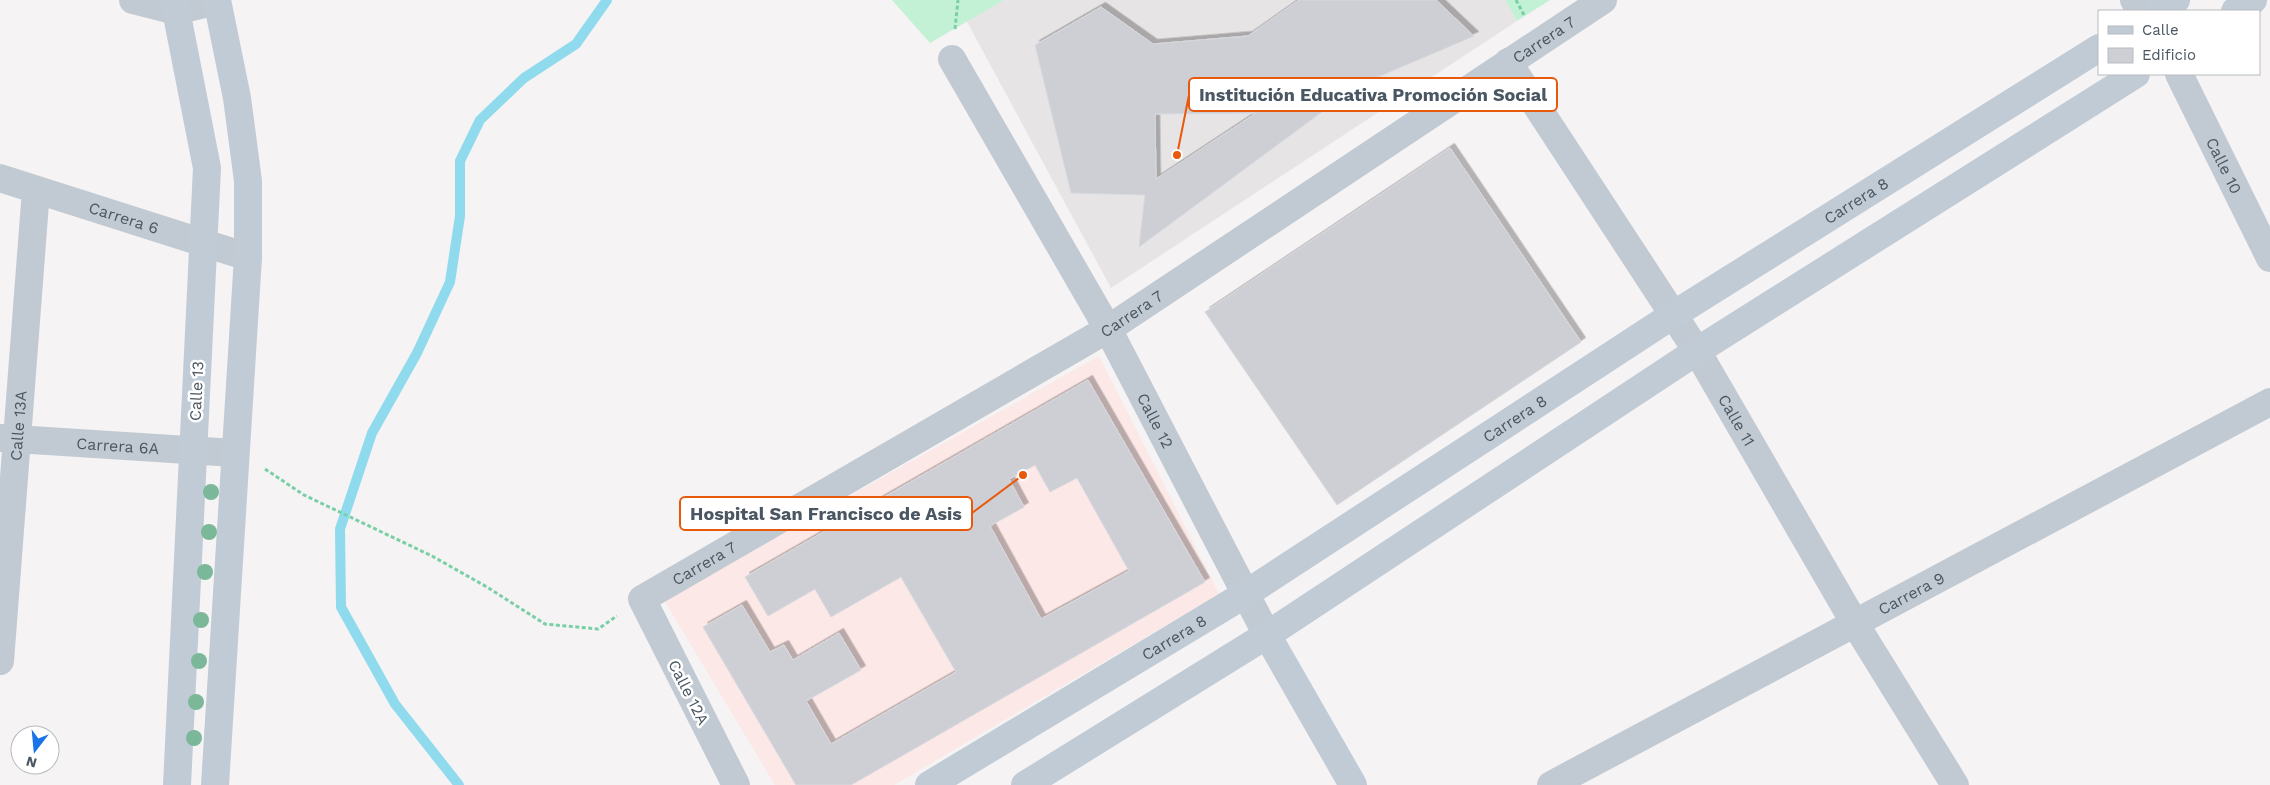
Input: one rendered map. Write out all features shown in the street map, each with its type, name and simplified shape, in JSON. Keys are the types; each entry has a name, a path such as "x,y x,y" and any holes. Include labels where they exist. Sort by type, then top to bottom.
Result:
{"main road":[{"path":"2160,10 2176,0"},
{"path":"2237,10 2253,0"},
{"path":"215,785 234,453 248,257 248,181 237,98 217,1"},
{"name":"Calle 13","path":"175,6 208,168 192,450 177,785"},
{"name":"Carrera 8","path":"929,785 1244,595 1673,315 2098,49"},
{"path":"1025,785 1267,635 1697,351 2134,75"},
{"name":"Calle 12","path":"1267,635 1353,785"}],"street":[{"path":"133,0 175,6 217,1"},
{"name":"Carrera 7","path":"642,599 1108,329 1603,0"},
{"name":"Calle 12","path":"952,59 1108,329 1244,595 1267,635"},
{"name":"Calle 11","path":"1508,62 1697,351 1854,622 1955,785"},
{"name":"Calle 10","path":"2179,75 2270,258"},
{"name":"Carrera 6","path":"0,178 248,257"},
{"name":"Calle 13A","path":"0,661 8,439 36,190"},
{"name":"Carrera 9","path":"1551,785 2270,402"},
{"name":"Carrera 6A","path":"8,439 234,453"},
{"name":"Calle 12A","path":"642,599 736,785"}],"path":[{"path":"234,453 266,469 304,495 432,556 487,587 545,624 598,629 642,599"}],"shaded area":[{"path":"1004,0 1505,0 1517,21 1111,288 966,20"},
{"path":"1099,356 1219,594 894,785 775,785 664,600"}],"green space":[{"path":"892,0 1004,0 930,43"},
{"path":"1505,0 1550,0 1517,21"}],"building":[{"path":"1299,0 1436,0 1474,36 1357,86 1139,247 1145,195 1071,193 1035,45 1101,7 1153,44 1248,36","holes":["1256,113 1156,179 1155,114"]},
{"path":"1450,148 1581,342 1337,505 1205,312"},
{"path":"1088,380 1205,582 851,785 796,785 703,627 742,605 770,652 784,645 793,660 839,633 861,670 806,701 831,744 956,672 901,577 831,617 815,589 768,616 745,577","holes":["1035,465 1050,492 1077,478 1129,571 1041,619 990,526 1024,507 1009,479"]}],"waterway":[{"path":"459,785 395,704 341,607 340,529 372,433 417,353 450,282 460,216 460,161 480,120 524,78 576,44 607,0"}],"place":[{"name":"Institución Educativa Promoción Social","path":"1177,155"},
{"name":"Hospital San Francisco de Asis","path":"1023,475"}]}
